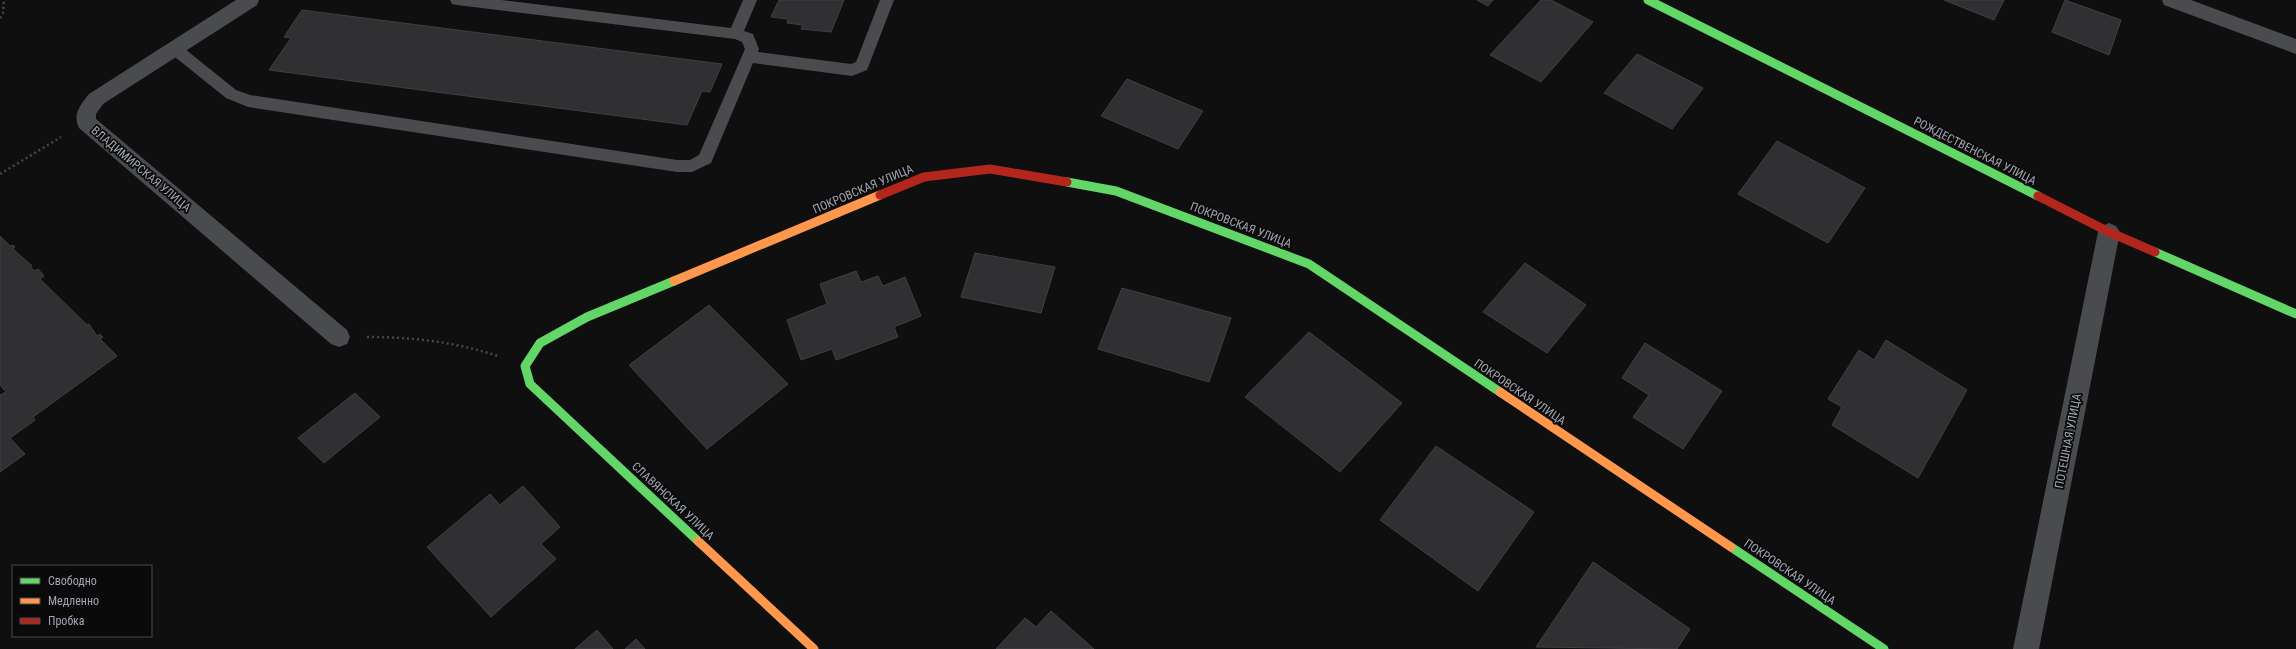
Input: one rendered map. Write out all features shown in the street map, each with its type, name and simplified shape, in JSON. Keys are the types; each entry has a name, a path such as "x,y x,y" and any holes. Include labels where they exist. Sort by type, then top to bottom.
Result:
{"street":[{"name":"ВЛАДИМИРСКАЯ УЛИЦА","path":"250,0 96,99 86,112 86,122 339,337"},
{"name":"РОЖДЕСТВЕНСКАЯ УЛИЦА","path":"1648,0 2109,232 2296,314"},
{"path":"2171,0 2296,47"},
{"name":"ПОКРОВСКАЯ УЛИЦА","path":"525,366 540,343 588,317 924,177 990,169 1116,191 1309,264 1884,649"},
{"name":"ПОТЕШНАЯ УЛИЦА","path":"2026,649 2109,232"},
{"name":"СЛАВЯНСКАЯ УЛИЦА","path":"525,366 530,384 814,649"}],"lane":[{"path":"175,49 231,94 248,101 677,166 692,166 705,159 752,49 748,38 736,34 457,0"},
{"path":"736,34 750,0"},
{"path":"749,57 843,70 852,70 862,66 888,0"}],"path":[{"path":"0,18 3,13 4,0"},
{"path":"0,174 86,122"},
{"path":"339,337 424,338 480,350 525,366"}],"building":[{"path":"779,0 844,0 831,32 801,29 803,25 787,23 788,19 771,17"},
{"path":"1477,0 1493,0 1488,6"},
{"path":"1541,0 1551,0 1593,22 1541,82 1490,55"},
{"path":"1944,0 2004,0 1994,20"},
{"path":"2065,0 2121,20 2109,55 2052,32"},
{"path":"302,10 722,64 710,92 702,91 687,125 269,70 291,38 284,37"},
{"path":"1637,54 1703,88 1672,129 1604,93"},
{"path":"1127,79 1203,111 1178,149 1101,116"},
{"path":"1777,141 1865,188 1828,243 1738,194"},
{"path":"0,236 10,246 13,245 15,247 13,249 32,266 30,267 35,271 38,269 44,276 40,279 87,325 89,324 97,336 100,334 103,337 100,339 117,356 33,417 35,420 10,438 25,454 0,472 0,395 6,392 0,385"},
{"path":"975,253 1055,267 1041,313 961,297"},
{"path":"1525,263 1586,305 1547,353 1483,312"},
{"path":"856,271 861,282 878,276 883,286 905,277 921,316 894,327 898,337 836,360 832,349 801,360 787,320 827,304 820,284"},
{"path":"1122,288 1231,318 1209,382 1098,349"},
{"path":"709,305 788,384 707,449 629,365"},
{"path":"1309,332 1402,403 1340,472 1245,397"},
{"path":"1886,340 1967,390 1918,478 1832,425 1842,407 1828,399 1859,350 1874,360"},
{"path":"1645,343 1722,391 1683,449 1633,417 1649,395 1622,378"},
{"path":"355,393 380,417 324,463 298,438"},
{"path":"1436,446 1534,512 1478,591 1380,520"},
{"path":"523,486 560,527 541,544 556,559 491,617 427,547 490,494 500,505"},
{"path":"1593,562 1690,629 1677,649 1536,647"},
{"path":"1051,611 1094,649 996,649 1025,618 1036,627"},
{"path":"597,630 613,649 575,649"},
{"path":"636,639 645,649 625,649"}],"traffic: fast":[{"path":"1648,0 2038,196"},
{"path":"1067,182 1116,191 1309,264 1500,392"},
{"path":"2155,252 2296,314"},
{"path":"674,281 587,317 540,343 525,366 530,384 698,541"},
{"path":"1731,547 1884,649"}],"traffic: slow":[{"path":"674,281 880,195"},
{"path":"1500,392 1731,547"},
{"path":"698,541 814,649"}],"traffic: jam":[{"path":"880,195 924,177 990,169 1067,182"},
{"path":"2038,196 2109,232 2155,252"}]}
